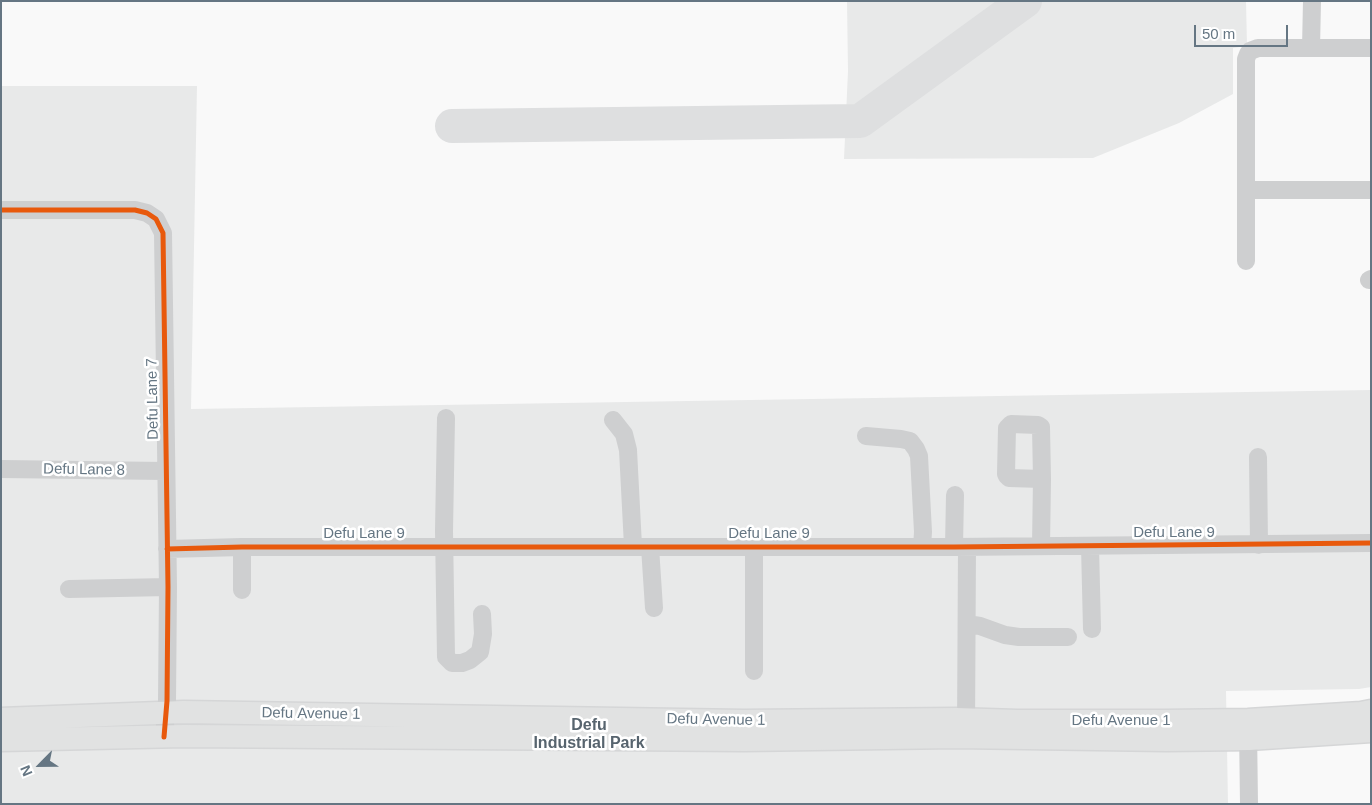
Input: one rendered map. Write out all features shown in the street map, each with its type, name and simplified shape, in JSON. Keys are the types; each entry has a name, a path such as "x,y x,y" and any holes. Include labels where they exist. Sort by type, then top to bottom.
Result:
{"main road":[{"name":"Defu Avenue 1","path":"1249,730 1371,711"},
{"name":"Defu Avenue 1","path":"1,719 166,712 744,721 961,728"},
{"name":"Defu Avenue 1","path":"1,740 308,736 449,739 744,740 961,728 1017,721 1249,730 1371,731"}],"street":[{"path":"1311,48 1312,1"},
{"path":"1246,261 1246,59 1248,54 1250,51 1258,48 1371,48"},
{"path":"1246,190 1371,190"},
{"name":"Defu Lane 7","path":"1,210 135,210 147,213 156,219 163,233 168,587 164,737"},
{"path":"446,418 446,657 452,663 462,663 470,660 480,652 483,634 482,614"},
{"path":"613,420 624,434 628,450 642,546 654,608"},
{"path":"866,436 910,441 916,449 919,456 922,546"},
{"path":"1258,457 1259,545"},
{"name":"Defu Lane 8","path":"1,469 166,471"},
{"path":"1040,546 1042,479"},
{"path":"955,495 966,624 961,728"},
{"name":"Defu Lane 9","path":"167,549 242,546 960,547 1371,543"},
{"path":"242,546 242,590"},
{"path":"1090,546 1092,629"},
{"path":"754,547 754,671"},
{"path":"960,547 955,699 961,728"},
{"path":"69,589 168,587"},
{"path":"966,624 980,626 1012,636 1068,637"},
{"path":"1249,730 1249,804"}],"shaded area":[{"path":"847,1 1246,1 1247,46 1233,48 1233,94 1179,123 1093,158 844,159 848,71"},
{"path":"1,86 197,86 191,409 1371,390 1371,687 1359,689 1226,691 1228,804 1,804"}],"taxiway":[{"path":"452,126 860,121 1025,1"}],"cycle path":[{"path":"1,210 135,210 147,213 156,219 163,233 168,587 167,701 164,737"},
{"path":"167,549 242,547 954,547 1371,543"}],"district":[{"name":"Defu Industrial Park","path":"589,735"}]}
